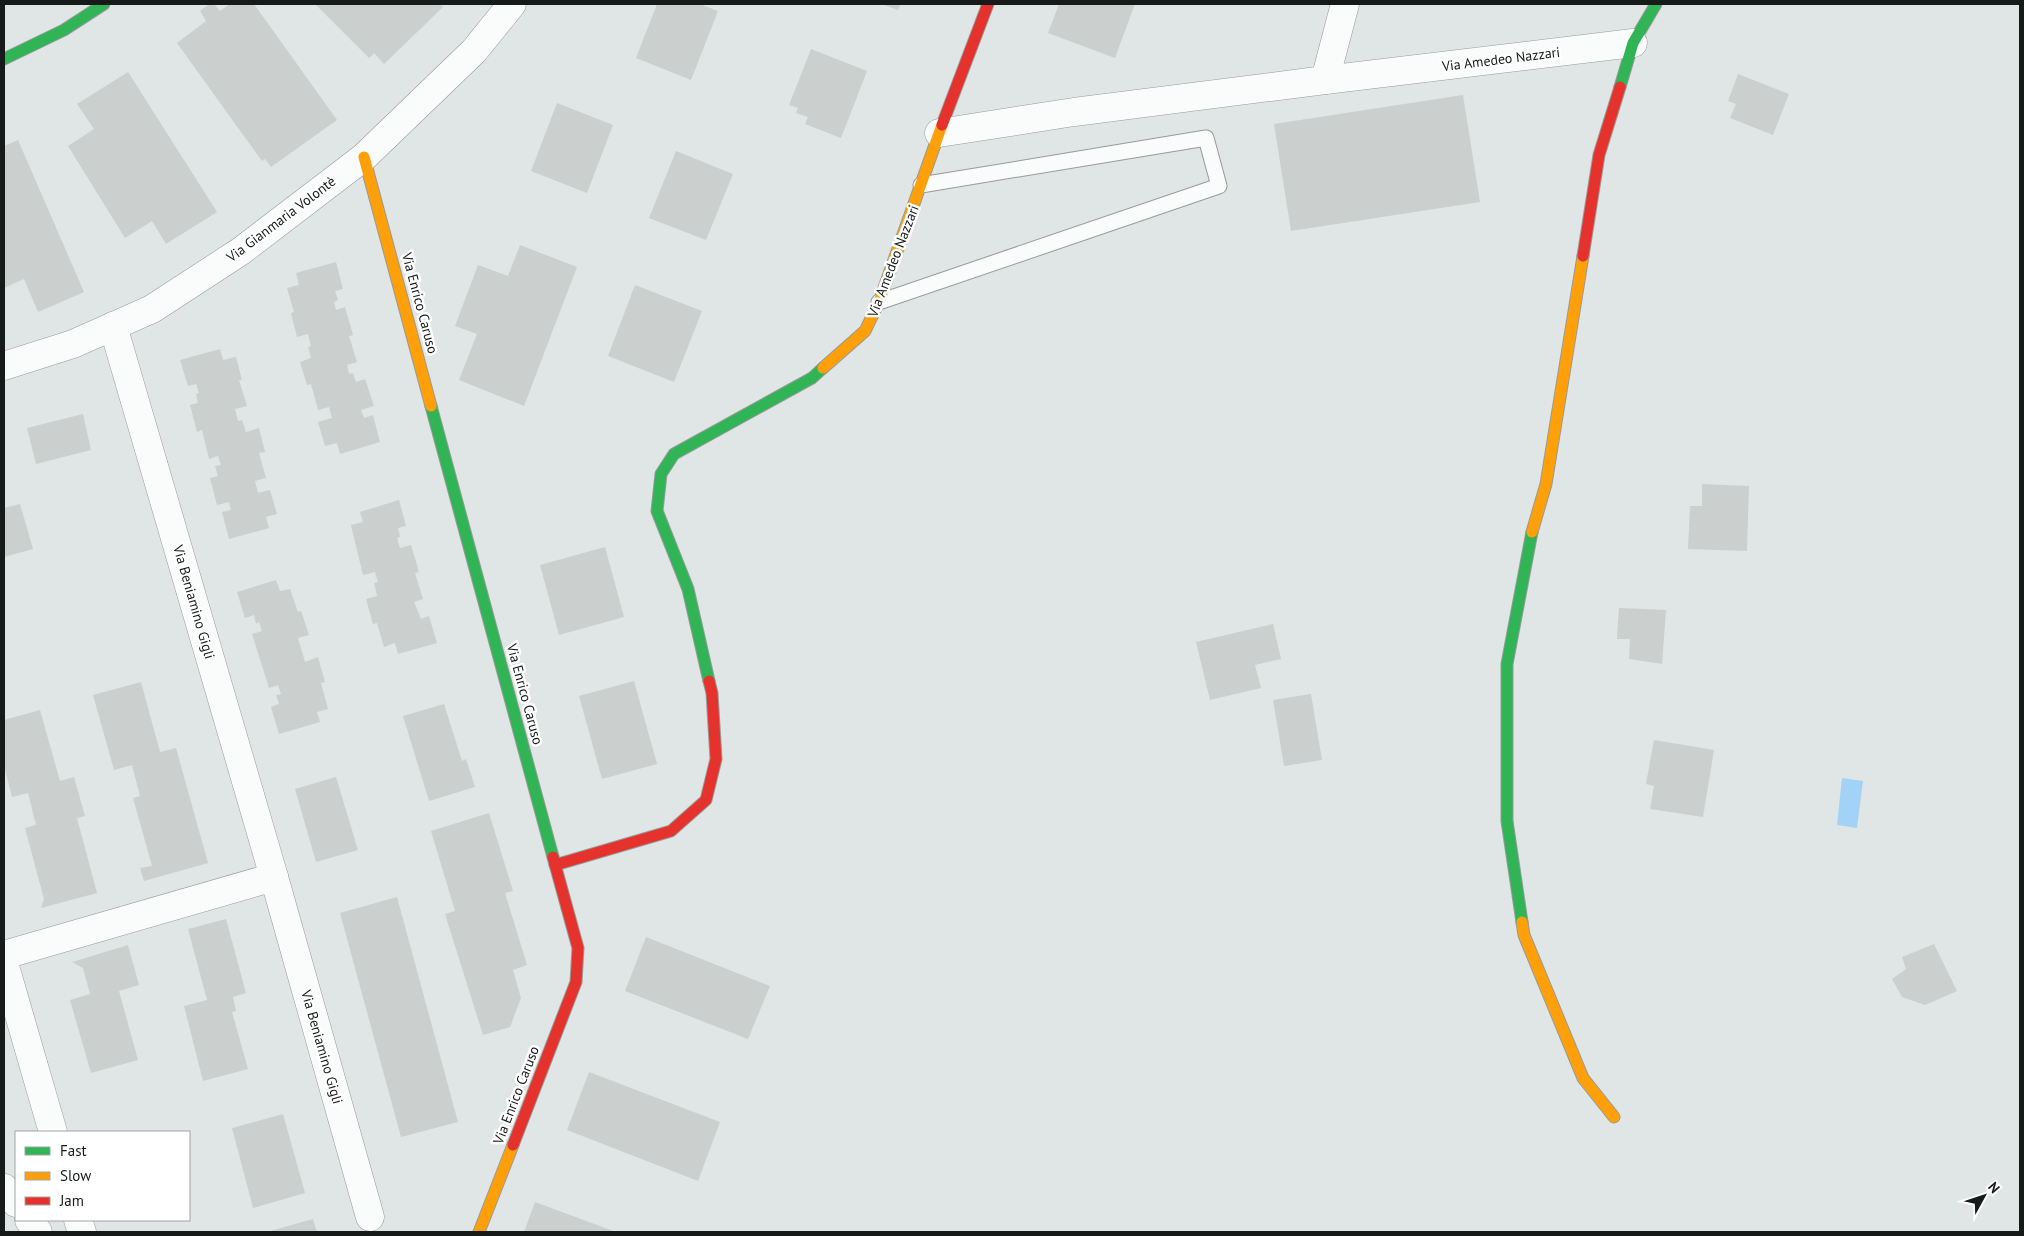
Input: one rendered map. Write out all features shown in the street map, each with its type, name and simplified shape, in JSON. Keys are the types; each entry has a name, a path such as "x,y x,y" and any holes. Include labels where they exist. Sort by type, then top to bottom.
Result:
{"street":[{"path":"4,59 64,30 104,4"},
{"name":"Via Gianmaria Volontè","path":"4,366 73,344 152,308 241,251 364,157 474,51 512,4"},
{"name":"Via Amedeo Nazzari","path":"555,865 671,831 706,800 716,759 712,693 688,589 657,512 661,474 674,454 689,444 812,378 865,331 880,302 939,133 988,4"},
{"path":"1325,80 1345,4"},
{"path":"1614,1117 1583,1078 1524,935 1507,821 1506,664 1534,523 1546,484 1599,155 1634,43 1656,4"},
{"name":"Via Amedeo Nazzari","path":"939,133 1074,112 1634,43"},
{"name":"Via Enrico Caruso","path":"364,157 578,948 576,982 479,1232"},
{"name":"Via Beniamino Gigli","path":"113,326 274,877 370,1217"},
{"path":"4,955 274,877"},
{"path":"4,962 53,1131"},
{"path":"4,1188 15,1203"},
{"path":"30,1221 38,1232"}],"lane":[{"path":"880,302 1220,186 1206,138 921,186"}],"water":[{"path":"1842,778 1863,781 1857,828 1837,825"}],"building":[{"path":"209,4 214,4 220,11 230,4 254,4 337,120 271,167 265,159 262,161 177,43 206,21 200,11"},
{"path":"315,4 440,4 443,7 384,64 374,53 369,58"},
{"path":"657,4 700,4 718,11 691,80 636,58"},
{"path":"881,4 901,4 898,10"},
{"path":"1059,4 1135,4 1115,58 1048,33"},
{"path":"811,49 867,71 841,138 805,124 808,117 796,113 798,108 789,105"},
{"path":"128,72 217,212 166,244 152,221 125,238 68,146 94,129 77,104"},
{"path":"1738,74 1789,94 1773,135 1730,118 1736,104 1728,101"},
{"path":"1463,95 1480,202 1291,231 1274,124"},
{"path":"557,103 613,125 587,193 531,171"},
{"path":"18,140 84,292 38,312 24,279 4,288 4,146"},
{"path":"676,151 733,174 706,240 649,218"},
{"path":"520,245 577,267 524,406 459,380 477,334 455,326 478,265 508,276"},
{"path":"336,262 343,289 335,291 338,300 334,302 336,310 345,307 353,335 349,336 357,362 347,365 349,374 353,373 356,382 365,379 374,406 361,410 364,418 373,415 380,442 340,454 337,443 325,446 318,422 332,418 329,407 318,410 311,384 307,385 300,362 311,358 308,347 311,346 308,334 297,337 291,313 294,312 287,288 299,285 296,273"},
{"path":"635,285 702,311 674,382 608,356"},
{"path":"220,349 223,360 236,357 242,380 239,380 247,406 235,409 238,421 242,420 246,432 259,428 265,452 259,453 266,478 255,481 258,493 270,490 277,514 266,517 269,528 229,539 222,512 231,510 229,502 217,505 210,478 218,476 215,466 221,465 218,456 209,459 202,430 197,432 190,405 198,403 196,394 199,393 196,384 188,386 180,360"},
{"path":"83,414 91,450 36,464 27,428"},
{"path":"1702,484 1749,486 1747,551 1688,549 1690,506 1702,506"},
{"path":"399,500 406,526 398,528 400,537 397,538 400,548 411,545 419,572 415,573 423,599 414,602 421,619 429,616 437,643 398,654 395,643 384,647 377,623 373,624 366,599 377,596 374,583 378,582 375,572 363,575 351,525 363,522 360,512"},
{"path":"20,504 33,549 4,557 4,508"},
{"path":"605,547 624,617 559,635 540,565"},
{"path":"276,580 280,591 290,589 298,612 301,611 309,635 298,638 305,662 318,657 325,682 321,683 328,709 317,712 320,722 279,734 271,707 279,704 276,695 281,694 278,685 269,688 252,634 262,631 259,622 256,624 254,615 245,618 237,592"},
{"path":"1619,608 1666,610 1662,664 1629,659 1630,639 1617,639"},
{"path":"1273,624 1281,659 1255,665 1261,688 1210,700 1196,642"},
{"path":"634,681 657,764 602,779 579,696"},
{"path":"141,682 160,752 176,748 208,863 144,881 140,868 152,866 133,798 140,796 132,765 114,770 93,695"},
{"path":"1311,694 1322,760 1284,766 1273,700"},
{"path":"444,704 462,761 466,759 475,787 429,801 403,716"},
{"path":"40,710 60,781 74,777 85,816 77,818 97,893 41,908 44,899 25,828 36,825 28,793 12,797 4,765 4,720"},
{"path":"1654,740 1714,750 1703,817 1650,809 1654,786 1646,784"},
{"path":"336,777 358,850 316,862 295,789"},
{"path":"489,813 513,891 505,893 527,965 513,970 521,998 510,1027 483,1035 445,914 455,911 431,831"},
{"path":"397,897 458,1122 401,1137 340,913"},
{"path":"226,919 246,993 233,997 236,1011 232,1012 248,1069 203,1081 184,1006 207,1000 188,929"},
{"path":"646,937 770,986 748,1039 625,991"},
{"path":"1934,944 1957,991 1925,1005 1902,997 1892,979 1906,969 1902,957"},
{"path":"128,945 139,985 119,991 138,1060 91,1073 70,1000 90,994 83,968 72,962"},
{"path":"589,1072 720,1122 698,1181 567,1130"},
{"path":"283,1114 305,1193 253,1208 232,1128"},
{"path":"535,1202 616,1232 524,1232"},
{"path":"313,1219 317,1232 267,1232"}],"traffic: fast":[{"path":"4,59 64,30 104,4"},
{"path":"1620,87 1633,43 1656,4"},
{"path":"709,681 688,589 657,511 661,474 674,454 812,378 823,368"},
{"path":"431,406 553,857"},
{"path":"1522,922 1507,821 1507,664 1532,532"}],"traffic: slow":[{"path":"823,368 865,331 879,302 942,125"},
{"path":"364,157 431,406"},
{"path":"1532,532 1546,484 1583,256"},
{"path":"1522,922 1524,935 1583,1078 1614,1117"},
{"path":"479,1232 513,1145"}],"traffic: jam":[{"path":"942,125 988,4"},
{"path":"1583,256 1599,155 1620,87"},
{"path":"555,865 671,831 706,800 716,759 712,693 709,681"},
{"path":"513,1145 576,982 578,948 553,857"}]}
